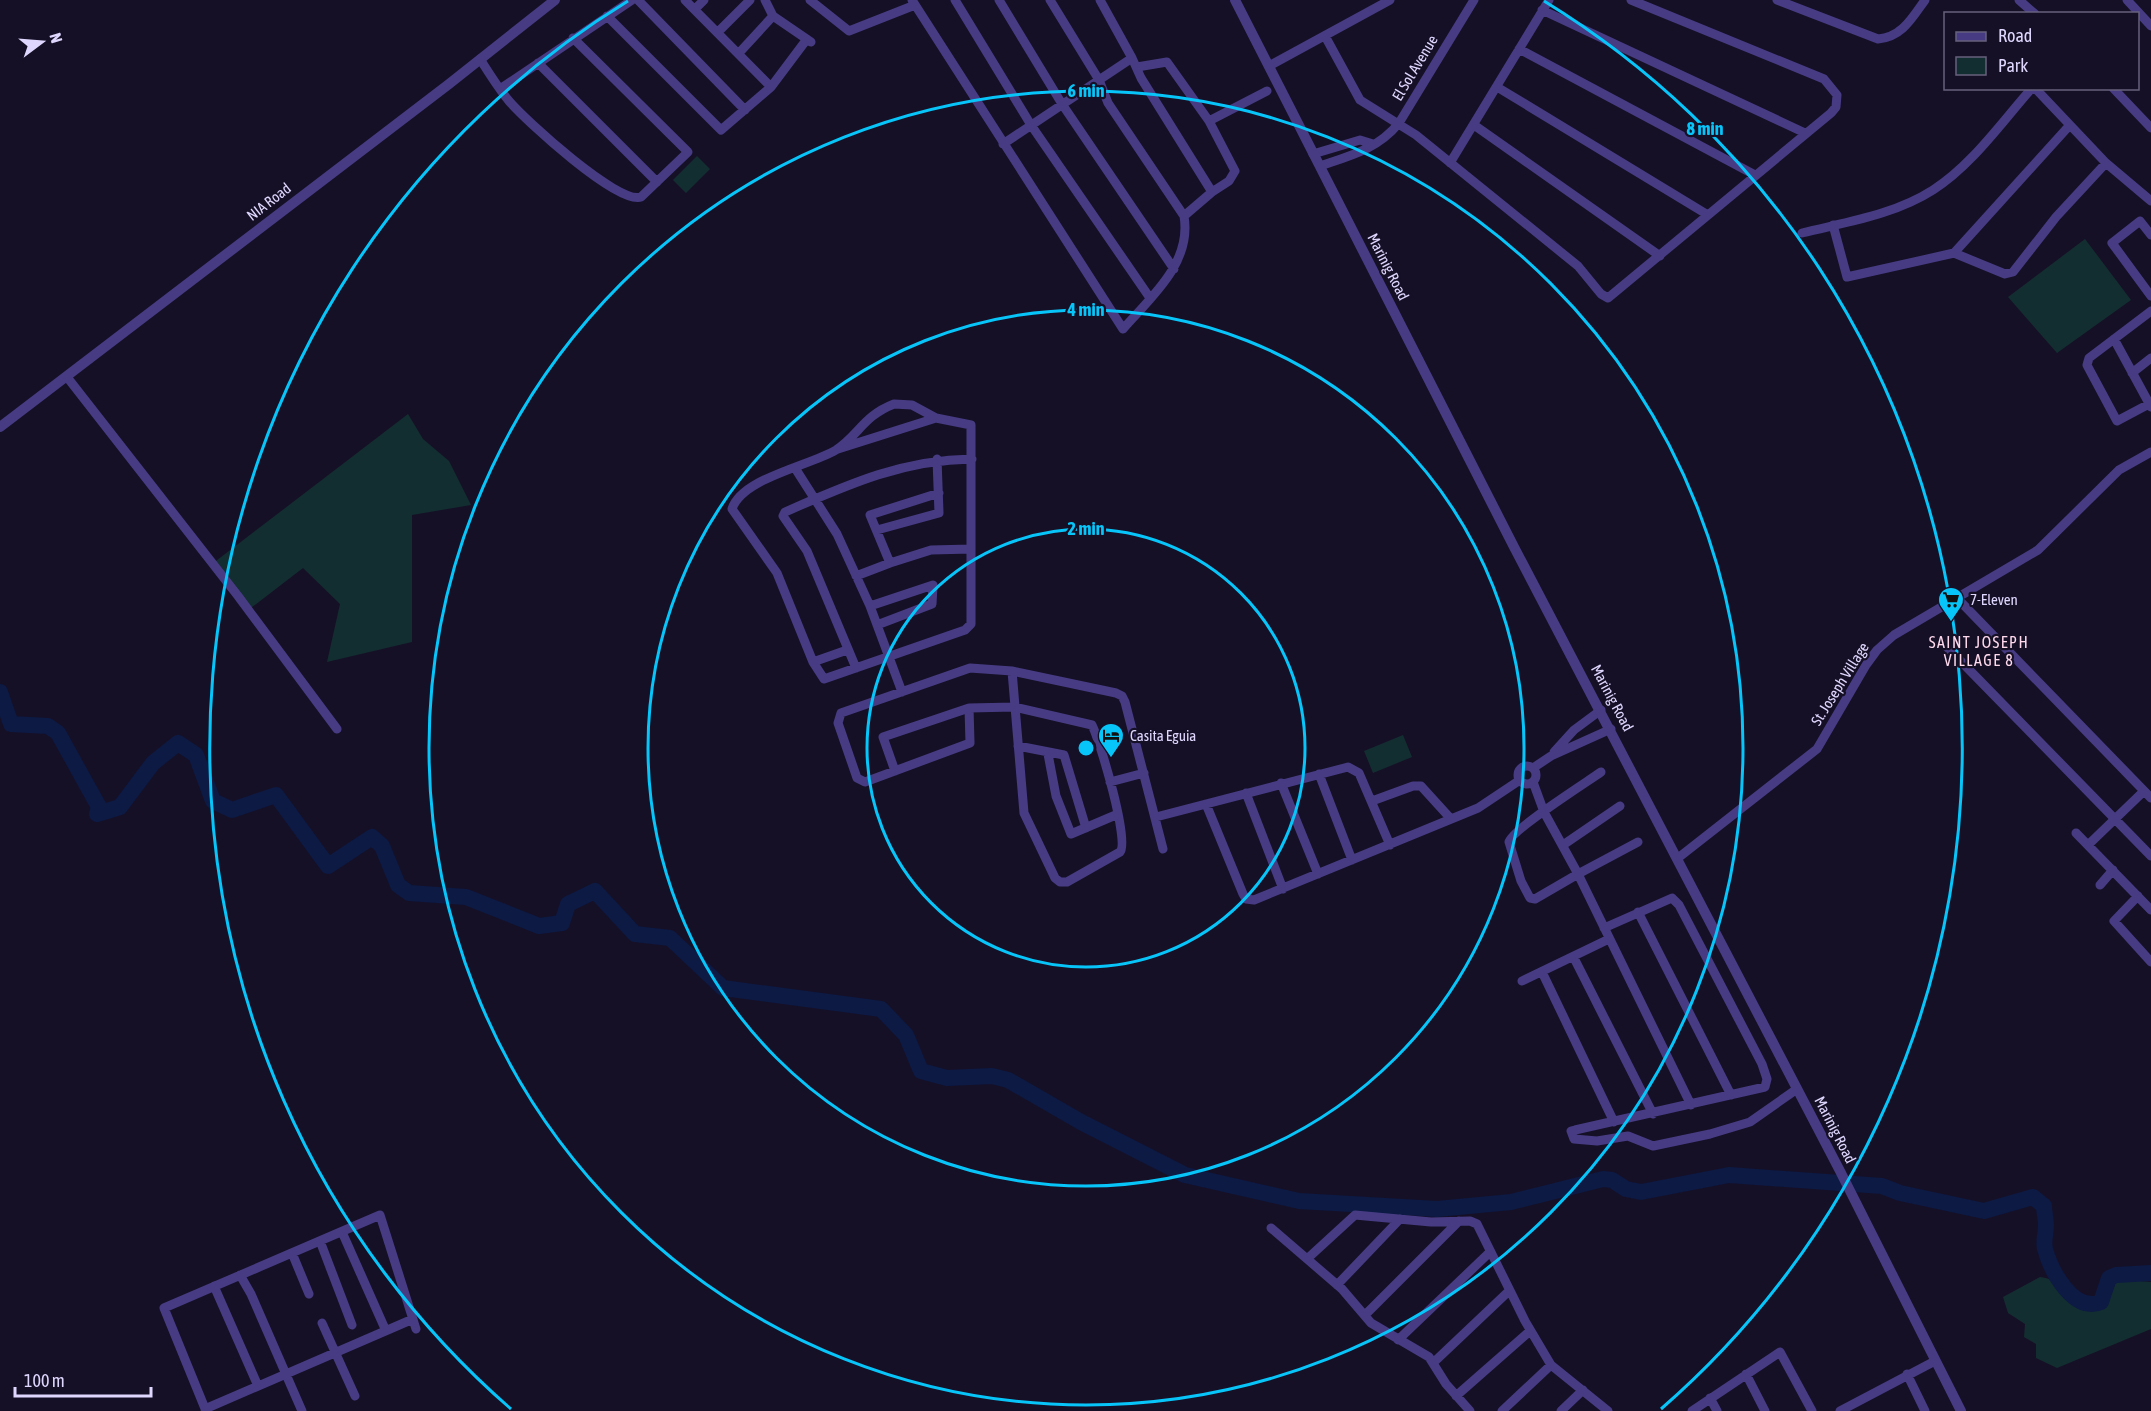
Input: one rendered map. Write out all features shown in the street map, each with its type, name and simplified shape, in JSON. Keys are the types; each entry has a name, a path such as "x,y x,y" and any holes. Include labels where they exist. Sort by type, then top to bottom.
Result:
{"street":[{"name":"NIA Road","path":"0,427 555,0"},
{"path":"500,89 632,0"},
{"path":"638,0 745,111"},
{"path":"685,0 771,87"},
{"path":"695,9 704,0"},
{"path":"718,32 750,0"},
{"path":"606,16 721,129 771,87 809,41 773,15 765,0"},
{"path":"955,0 1031,125 1150,298"},
{"path":"999,0 1062,104 1174,269"},
{"path":"817,1 849,31 913,3 1123,329 1174,269 1185,238 1184,216 1107,103 1099,80 1050,0"},
{"path":"1100,0 1141,78 1212,192"},
{"name":"Marinig Road","path":"1235,0 1840,1171 1961,1411"},
{"path":"1269,66 1390,0"},
{"name":"El Sol Avenue","path":"1320,166 1364,152 1387,136 1399,123 1474,0"},
{"path":"1450,163 1549,0"},
{"path":"1325,36 1360,100 1399,123 1450,163 1578,266 1601,294 1608,298 1836,107 1837,95 1824,79 1631,0"},
{"path":"1776,0 1878,39 1901,31 1925,0"},
{"path":"2019,0 2033,12"},
{"path":"2127,0 2138,12"},
{"path":"1542,10 1805,133"},
{"path":"2139,13 2151,26"},
{"path":"739,53 773,15"},
{"path":"480,59 500,89 547,138 591,174 637,198 688,152 573,38"},
{"path":"1520,49 1755,175"},
{"path":"1003,144 1132,58"},
{"path":"1137,67 1167,62 1209,121 1235,171 1229,181 1184,216"},
{"path":"538,63 657,182"},
{"path":"1497,87 1708,215"},
{"path":"1802,233 1882,213 1931,191 1970,159 2032,90"},
{"path":"2036,90 2106,163 2151,201"},
{"path":"2115,90 2151,128"},
{"path":"1209,121 1268,91"},
{"path":"1474,125 1660,256"},
{"path":"1833,225 1847,277 1954,253 2069,126"},
{"path":"1313,154 1360,140 1373,144"},
{"path":"1954,253 1999,273 2013,272 2056,217 2106,163"},
{"path":"2151,235 2140,222 2112,243 2151,296"},
{"path":"2114,339 2150,405 2117,421 2087,365 2089,358 2114,339 2151,311"},
{"path":"2132,373 2151,358"},
{"path":"67,377 238,596 337,729"},
{"path":"836,449 876,411 894,404 912,405 936,418 971,425 970,628 824,679 813,662 777,573 732,509 747,489 836,449 936,418"},
{"name":"St. Joseph Village","path":"1678,858 1817,749 1877,650 1894,635 1956,596 2038,550 2119,470 2151,452"},
{"path":"856,668 807,551 783,516 785,512 903,466 937,459 972,459"},
{"path":"877,530 939,513 937,459"},
{"path":"795,468 813,500 837,534 870,606 902,692"},
{"path":"890,563 871,519 873,513 939,493"},
{"path":"856,576 931,550 971,549"},
{"path":"870,606 933,583 932,604 877,625"},
{"path":"1956,596 2148,795 2115,819 2088,845"},
{"path":"1944,644 2151,856"},
{"path":"813,662 847,650"},
{"path":"969,708 970,743 865,782 860,782 837,717 841,713 970,668 1012,671 1122,696 1163,849"},
{"path":"895,771 883,737 969,708 1014,707 1092,724 1118,814 1123,850 1067,882 1060,882 1055,878 1024,813 1014,707 1012,671"},
{"path":"1551,756 1574,730 1601,710"},
{"path":"1533,768 1551,756 1611,729"},
{"path":"1018,746 1048,754 1064,755 1086,828"},
{"path":"1048,754 1056,796 1071,834 1075,835 1118,814"},
{"path":"1520,780 1520,769 1528,766 1533,768"},
{"path":"1156,817 1281,783 1355,768 1390,844"},
{"path":"1533,768 1536,777 1533,782 1544,812 1578,874 1691,1105"},
{"path":"1601,772 1510,837 1509,842 1525,891 1530,898 1535,899 1638,842"},
{"path":"1110,782 1144,773"},
{"path":"1318,774 1352,860"},
{"path":"1520,780 1524,783 1533,782"},
{"path":"1206,804 1246,899 1254,900 1478,808 1520,780"},
{"path":"1281,783 1318,874"},
{"path":"1372,801 1421,786 1451,819"},
{"path":"1246,793 1282,889"},
{"path":"1563,845 1620,806"},
{"path":"2076,833 2151,910"},
{"path":"2100,885 2113,870"},
{"path":"2138,896 2114,921 2151,962"},
{"path":"1604,928 1666,898 1672,898 1679,905 1762,1065 1767,1079 1765,1087 1571,1131 1571,1135 1577,1142 1628,1136 1653,1146 1710,1134 1750,1122 1797,1089"},
{"path":"1638,912 1731,1095"},
{"path":"1522,981 1574,958 1609,939"},
{"path":"1574,958 1653,1114"},
{"path":"1542,972 1614,1122"},
{"path":"413,1319 206,1410 164,1308 380,1215 413,1319 416,1329"},
{"path":"1307,1259 1355,1215 1477,1224 1509,1291 1551,1365 1608,1411"},
{"path":"1337,1285 1400,1219"},
{"path":"1365,1315 1459,1221"},
{"path":"1271,1228 1337,1285 1371,1323 1421,1351 1470,1411"},
{"path":"342,1232 386,1331"},
{"path":"320,1241 352,1325"},
{"path":"1398,1340 1490,1252"},
{"path":"292,1253 309,1294"},
{"path":"240,1275 302,1411"},
{"path":"214,1286 258,1386"},
{"path":"1433,1363 1509,1291"},
{"path":"322,1323 355,1396"},
{"path":"1456,1396 1530,1331"},
{"path":"1692,1411 1780,1352 1812,1411"},
{"path":"1840,1411 1935,1361"},
{"path":"1502,1411 1551,1365"},
{"path":"1746,1374 1765,1411"},
{"path":"1907,1374 1925,1411"},
{"path":"1561,1411 1583,1390"},
{"path":"1710,1398 1717,1411"}],"green space":[{"path":"697,156 710,169 686,193 673,180"},
{"path":"2085,239 2131,300 2057,353 2008,297"},
{"path":"408,414 423,439 449,461 471,505 412,515 412,642 327,662 340,604 303,568 247,611 212,564"},
{"path":"1403,735 1412,757 1373,773 1364,751"},
{"path":"2040,1277 2054,1282 2074,1304 2094,1311 2107,1306 2117,1279 2151,1282 2151,1329 2057,1368 2036,1358 2036,1344 2024,1337 2025,1324 2008,1313 2003,1297"}],"waterway":[{"path":"0,692 11,724 48,726 58,733 99,807 97,814 120,807 153,763 178,743 196,755 213,801 232,810 276,795 328,866 372,837 382,846 398,885 409,893 466,897 539,926 562,923 568,904 595,891 635,934 670,938 723,988 881,1009 906,1035 921,1071 947,1078 992,1076 1008,1080 1081,1122 1185,1175 1299,1201 1437,1209 1511,1202 1603,1179 1612,1180 1626,1189 1641,1192 1729,1175 1882,1186 1900,1193 1984,1211 2033,1197 2044,1206 2046,1225 2044,1246 2052,1268 2065,1288 2082,1302 2091,1304 2101,1302 2109,1278 2116,1275 2151,1273"}],"place":[{"name":"7-Eleven","path":"1951,623"},
{"name":"Casita Eguia","path":"1111,759"}],"district":[{"name":"SAINT JOSEPH VILLAGE 8","path":"1979,651"}]}
